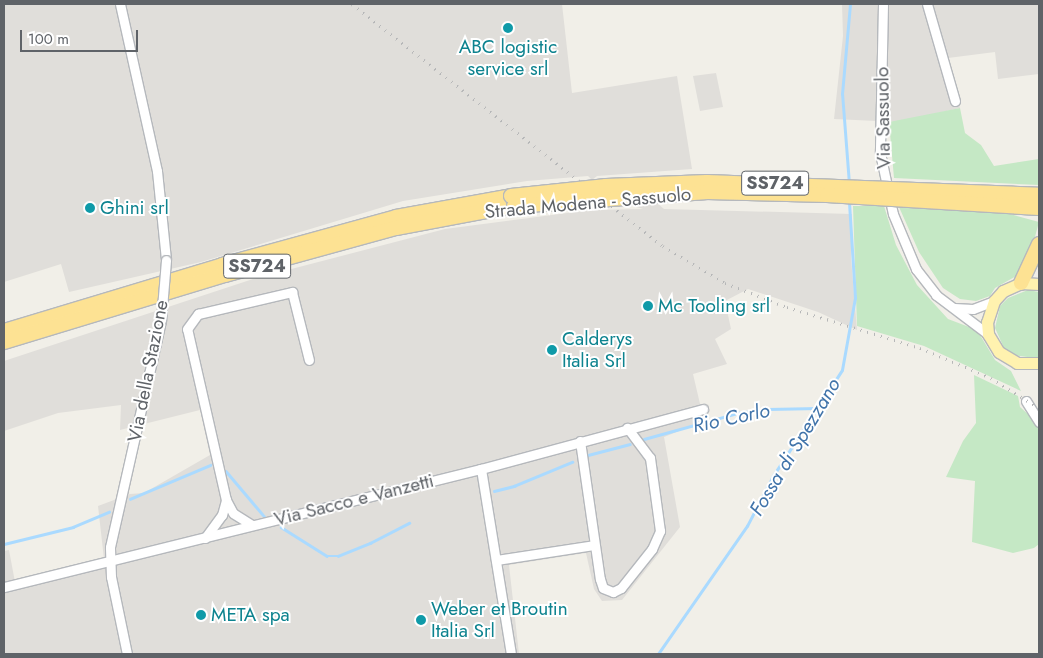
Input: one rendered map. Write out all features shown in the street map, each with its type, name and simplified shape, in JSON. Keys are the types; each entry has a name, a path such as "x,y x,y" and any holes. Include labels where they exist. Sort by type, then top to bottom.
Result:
{"highway":[{"name":"Strada Modena - Sassuolo","path":"4,331 222,265 396,217 606,186 707,182 1039,195"},
{"name":"Strada Modena - Sassuolo","path":"4,342 396,228 512,201 707,192 827,195 1039,208"},
{"path":"1016,207 1039,213"},
{"path":"1038,248 1039,270"},
{"path":"1021,283 1038,248"}],"main road":[{"path":"988,334 989,311 994,301 1003,291 1021,283 1039,284"},
{"name":"Via Sassuolo","path":"988,334 998,352 1007,359 1027,365 1039,363"}],"street":[{"name":"Via della Stazione","path":"110,560 161,320 166,260 158,171 120,4"},
{"name":"Via Sassuolo","path":"882,4 881,168 903,241 916,269 946,306 974,320 988,334"},
{"path":"927,4 955,101"},
{"name":"Via della Stazione","path":"252,525 233,513 226,500 187,329 191,320 198,314 292,292 309,360"},
{"path":"946,306 973,309 994,301"},
{"path":"1026,401 1039,422"},
{"name":"Via Sacco e Vanzetti","path":"4,587 481,469 703,409"},
{"path":"580,441 594,545 603,588 613,592 621,588 659,538 650,458 627,428"},
{"path":"481,469 511,654"},
{"name":"Via della Stazione","path":"205,538 222,515 226,500"},
{"path":"232,531 233,513"},
{"path":"222,515 232,531"},
{"path":"496,560 594,545"},
{"path":"110,560 127,654"}],"shaded area":[{"path":"4,4 562,4 572,93 677,76 692,169 597,176 592,180 588,176 527,181 403,201 201,262 69,292 61,264 4,282"},
{"path":"842,4 1039,4 1039,74 998,79 995,52 948,58 960,108 898,122 834,119 843,36"},
{"path":"716,73 723,107 700,111 693,76"},
{"path":"624,203 657,203 664,209 852,214 851,258 857,330 818,312 748,289 725,301 731,329 715,339 727,364 693,374 704,421 664,437 680,527 622,600 602,601 594,589 586,553 509,565 519,654 4,654 4,551 9,550 15,582 104,559 98,506 130,494 144,493 210,455 200,410 120,430 121,405 58,413 4,431 4,361 253,279 445,229 590,210 643,209"}],"green space":[{"path":"960,108 965,133 981,145 994,166 1039,159 1039,185 894,178 889,122"},
{"path":"853,206 884,206 896,245 917,285 948,319 977,330 995,360 1011,371 1021,391 924,346 857,326"},
{"path":"899,207 1010,214 1039,222 1030,255 1018,275 995,288 990,296 976,301 960,299 943,288 919,252"},
{"path":"1028,290 1039,292 1039,357 1035,358 1013,355 1004,348 995,328 1000,306 1008,298"},
{"path":"974,375 1018,396 1020,407 1039,424 1039,544 1034,548 1013,553 972,542 975,481 946,477 963,441 976,423"}],"waterway":[{"name":"Fossa di Spezzano","path":"849,184 842,94 850,4"},
{"name":"Fossa di Spezzano","path":"658,654 747,526 773,476 842,370 855,298 849,202"},
{"name":"Rio Corlo","path":"644,439 738,413 768,409 818,408"},
{"name":"Rio Corlo","path":"588,455 630,444"},
{"name":"Rio Corlo","path":"494,491 514,486 572,462"},
{"name":"Rio Corlo","path":"130,499 210,465"},
{"name":"Rio Corlo","path":"226,471 264,516"},
{"name":"Rio Corlo","path":"4,544 73,527 109,512"},
{"name":"Rio Corlo","path":"281,527 327,556 338,556 370,543 409,523"}],"railway":[{"path":"352,4 663,246 725,283 787,307 920,348 991,378 1039,408"}],"place":[{"name":"ABC logistic service srl","path":"508,28"},
{"name":"Ghini srl","path":"90,208"},
{"name":"Mc Tooling srl","path":"648,306"},
{"name":"Calderys Italia Srl","path":"552,350"},
{"name":"META spa","path":"201,615"},
{"name":"Weber et Broutin Italia Srl","path":"421,620"}]}
